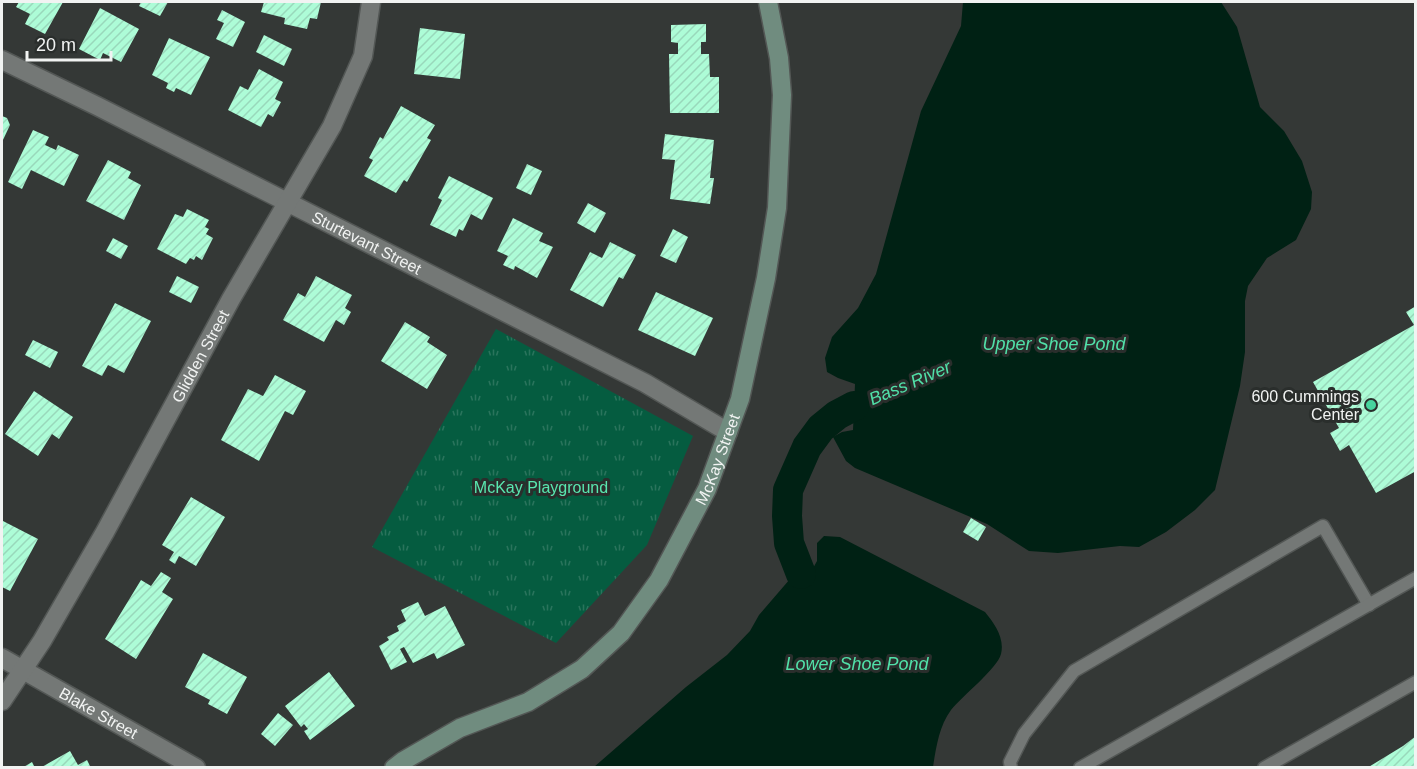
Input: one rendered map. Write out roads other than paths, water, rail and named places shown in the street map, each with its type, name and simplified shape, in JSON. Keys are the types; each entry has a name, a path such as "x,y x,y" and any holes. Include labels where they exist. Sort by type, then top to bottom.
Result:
{"main road":[{"name":"McKay Street","path":"394,768 460,728 528,702 582,669 621,633 659,580 708,489 740,399 766,278 777,208 782,94 779,58 768,2"}],"street":[{"name":"Glidden Street","path":"2,701 42,641 105,532 231,299 332,126 363,56 371,2"},
{"name":"Sturtevant Street","path":"2,60 645,383 728,432"},
{"name":"Blake Street","path":"2,658 196,768"}],"lane":[{"path":"1011,768 1010,762 1024,734 1074,671 1323,526 1369,605"},
{"path":"1080,768 1416,578"},
{"path":"1264,768 1416,681"}],"water":[{"name":"Upper Shoe Pond","path":"963,2 1221,2 1237,27 1260,107 1284,131 1302,161 1312,192 1311,209 1296,240 1267,258 1248,286 1245,301 1245,352 1240,386 1215,490 1195,510 1166,532 1139,547 1120,546 1058,553 1029,551 987,524 855,468 846,461 833,437 853,430 855,384 827,372 825,358 832,337 858,308 876,274 921,111 961,26"},
{"name":"Lower Shoe Pond","path":"824,536 840,537 985,612 998,631 1001,654 993,667 947,716 939,737 933,767 594,767 686,687 727,655 750,631 759,615 790,579 812,570 817,561 817,543"}],"waterway":[{"name":"Bass River","path":"801,574 789,543 788,490 807,447 821,428 837,415 854,406"}],"place":[{"name":"600 Cummings Center","path":"1371,405"}],"park label":[{"name":"McKay Playground","path":"541,487"}]}
